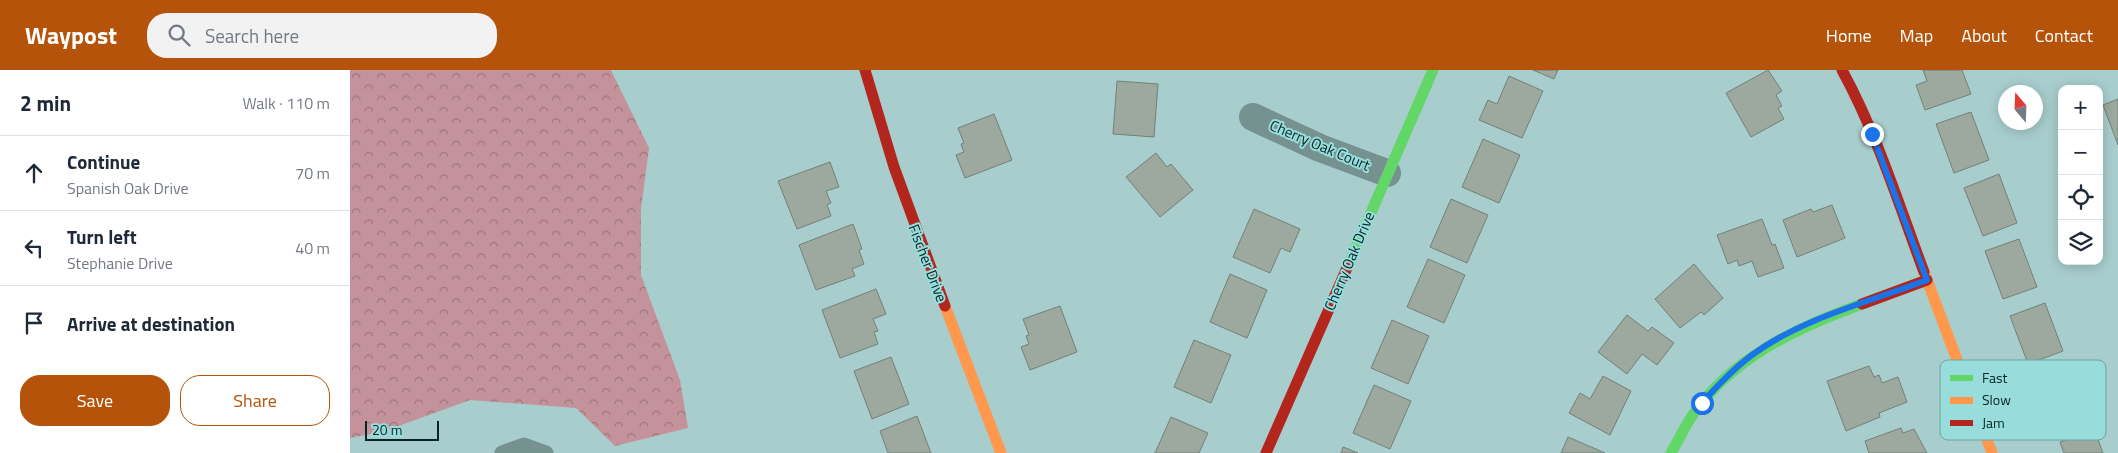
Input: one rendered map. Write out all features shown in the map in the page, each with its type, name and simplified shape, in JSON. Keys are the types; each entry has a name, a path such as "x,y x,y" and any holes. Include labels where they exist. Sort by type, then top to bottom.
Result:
{"street":[{"name":"Fischer Drive","path":"865,70 882,136 911,218 1002,453"},
{"name":"Cherry Oak Drive","path":"1266,453 1433,70"},
{"path":"1842,70 1855,94 1882,160 1957,360"},
{"name":"Cherry Oak Court","path":"1253,117 1320,148 1387,173"},
{"path":"1671,453 1682,432 1702,403 1725,377 1752,355 1779,338 1817,321 1927,280"},
{"path":"1987,440 1992,453"}],"lane":[{"path":"502,453 524,445 546,453"}],"green space":[{"path":"350,70 611,70 649,148 641,209 641,275 680,380 688,428 615,446 576,408 470,400 382,432 350,438"}],"building":[{"path":"1533,70 1558,70 1554,79"},
{"path":"1768,70 1782,91 1776,95 1782,106 1778,108 1784,119 1751,137 1726,93"},
{"path":"1923,70 1962,70 1971,94 1925,110 1916,85 1927,81"},
{"path":"1509,76 1543,91 1522,138 1479,120 1488,100 1497,104"},
{"path":"1117,81 1158,84 1154,137 1113,134"},
{"path":"2118,99 2118,145 2103,105"},
{"path":"1971,112 1989,160 1954,173 1936,124"},
{"path":"994,114 1012,160 965,178 956,155 964,152 961,144 964,143 958,128"},
{"path":"1483,139 1520,155 1499,203 1462,187"},
{"path":"1156,153 1167,167 1171,164 1193,190 1160,217 1126,177"},
{"path":"830,162 839,187 826,191 831,203 827,205 831,216 797,229 778,181"},
{"path":"1999,174 2017,223 1983,236 1964,188"},
{"path":"1451,199 1488,215 1467,263 1430,247"},
{"path":"1832,205 1845,238 1797,257 1783,220 1811,209 1813,212"},
{"path":"1254,209 1300,229 1290,252 1281,248 1270,273 1233,257"},
{"path":"1762,219 1772,245 1775,244 1784,268 1758,277 1752,261 1739,266 1737,260 1728,264 1717,235"},
{"path":"853,224 862,249 859,250 864,264 852,269 855,276 816,290 799,245"},
{"path":"2019,239 2037,287 2003,299 1985,251"},
{"path":"1428,259 1465,275 1444,323 1407,307"},
{"path":"1694,264 1723,298 1704,315 1701,312 1680,328 1655,299"},
{"path":"1230,274 1267,290 1247,338 1210,322"},
{"path":"876,289 886,314 873,319 878,331 874,332 878,344 840,358 822,310"},
{"path":"2045,303 2063,351 2039,360 2026,360 2010,316"},
{"path":"1060,306 1077,352 1030,370 1021,347 1029,344 1026,336 1029,335 1023,319"},
{"path":"1627,315 1648,331 1652,327 1674,343 1657,365 1642,354 1627,374 1598,352"},
{"path":"1392,320 1429,336 1408,384 1371,368"},
{"path":"1194,340 1231,355 1211,403 1174,387"},
{"path":"891,357 909,404 872,419 854,371"},
{"path":"1869,366 1874,377 1879,375 1882,383 1898,377 1907,402 1879,413 1880,417 1846,431 1827,381"},
{"path":"1603,376 1631,391 1610,435 1569,413 1580,393 1590,399"},
{"path":"1374,385 1411,401 1390,449 1353,433"},
{"path":"917,416 931,453 888,453 880,431"},
{"path":"1171,417 1208,433 1199,453 1155,453"},
{"path":"1901,428 1903,433 1914,429 1927,453 1869,453 1865,441"},
{"path":"1568,437 1605,453 1561,453"},
{"path":"2065,440 2098,440 2103,453 2064,453 2060,442"},
{"path":"1343,447 1358,453 1341,453"}],"traffic: fast":[{"path":"1350,261 1433,70"},
{"path":"1671,453 1686,425 1708,395 1746,361 1790,334 1862,304"}],"traffic: slow":[{"path":"1924,272 1957,360"},
{"path":"945,306 1001,453"},
{"path":"1987,440 1992,453"}],"traffic: jam":[{"path":"865,70 894,167 945,306"},
{"path":"1842,70 1877,144 1924,272"},
{"path":"1266,453 1350,261"},
{"path":"1862,304 1927,280"}],"route":[{"path":"1702,403 1725,377 1752,355 1779,338 1817,321 1927,280 1872,134"}]}
